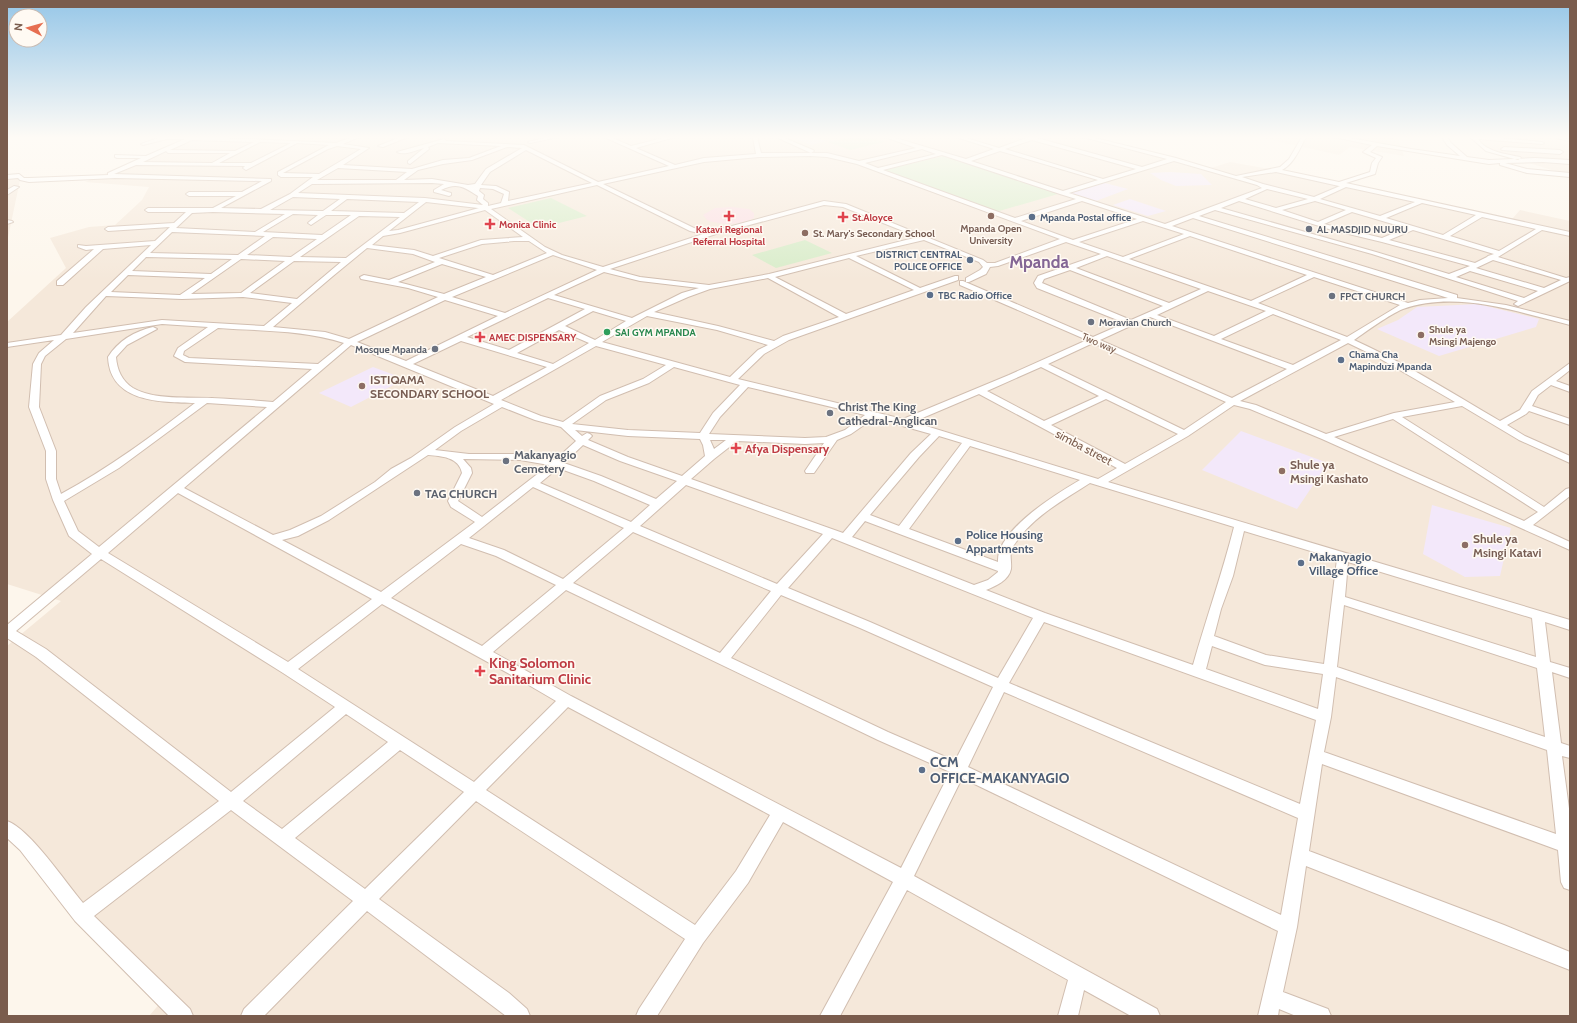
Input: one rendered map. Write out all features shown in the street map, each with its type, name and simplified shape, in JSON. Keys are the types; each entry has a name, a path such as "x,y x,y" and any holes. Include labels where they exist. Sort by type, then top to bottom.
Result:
{"street":[{"path":"213,210 260,185"},
{"path":"261,212 307,185"},
{"path":"326,193 340,185"},
{"path":"311,223 364,185"},
{"path":"375,198 387,190 391,185"},
{"path":"449,185 436,191 449,194"},
{"path":"461,185 476,189 497,189 507,193 504,204"},
{"path":"476,189 478,185"},
{"path":"380,234 407,230 485,208 591,185"},
{"path":"602,185 698,235"},
{"path":"918,185 1070,241 1251,304 1348,340 1380,355 1522,438 1556,455 1570,460"},
{"path":"1037,185 1314,274 1332,274 1407,305"},
{"path":"1062,193 1087,185"},
{"path":"1259,185 1315,199 1499,253"},
{"path":"1277,210 1315,199 1346,185 1570,234"},
{"path":"1166,226 1240,200 1265,189 1263,186"},
{"path":"7,193 16,187"},
{"path":"476,189 481,195 480,200 486,204 485,208"},
{"path":"189,194 243,194"},
{"path":"292,194 425,200 485,208 552,253 602,270 692,288 709,287 769,276 923,238"},
{"path":"1016,220 1082,199"},
{"path":"267,328 365,246 425,200"},
{"path":"1240,200 1343,231 1383,240 1545,291"},
{"path":"1380,218 1420,202"},
{"path":"407,364 547,295 631,258 698,235 714,233 813,206 835,203 844,205 981,261 985,268"},
{"path":"1216,208 1325,239 1349,257 1464,300 1508,308 1570,323"},
{"path":"148,210 213,210 405,215"},
{"path":"194,210 190,211 172,228 146,255 104,294 64,336 42,355 38,364 34,407 51,451 51,479 58,500 73,533 99,553 288,669 697,937"},
{"path":"1318,224 1351,210"},
{"path":"257,233 291,213"},
{"path":"243,295 293,258 357,214"},
{"path":"1444,237 1481,215"},
{"path":"1193,216 1349,257 1449,277 1524,301"},
{"path":"732,380 748,363 775,344 795,334 938,285 964,280 985,268 1142,219"},
{"path":"108,229 172,228 324,237"},
{"path":"1383,240 1411,228"},
{"path":"1449,277 1499,253 1541,228"},
{"path":"1325,239 1343,231"},
{"path":"182,297 273,234"},
{"path":"1123,259 1190,234"},
{"path":"433,258 481,242 532,239"},
{"path":"80,246 86,248 157,243"},
{"path":"365,246 408,251 493,277"},
{"path":"60,283 101,247"},
{"path":"520,1016 502,1000 231,801 41,653 7,632 350,342 385,323 444,297 552,253"},
{"path":"1107,254 1041,278 1038,283 1040,286 1131,323"},
{"path":"146,255 348,260"},
{"path":"850,256 921,291"},
{"path":"1332,274 1349,257"},
{"path":"1490,257 1569,282"},
{"path":"390,282 441,262"},
{"path":"964,280 985,268"},
{"path":"1071,268 1169,306"},
{"path":"126,273 213,276"},
{"path":"1251,304 1314,274"},
{"path":"769,276 845,317"},
{"path":"364,277 409,286 507,316"},
{"path":"964,280 982,285 1098,339"},
{"name":"Two way","path":"964,280 1253,407 1325,437 1570,546"},
{"path":"1508,308 1558,284 1569,282"},
{"path":"272,539 294,533 325,518 379,484 395,470 426,452 498,401 596,342 692,288"},
{"path":"974,589 995,581 1005,568 1004,553 1013,537 1032,517 1045,507 1124,468 1186,434 1237,400 1348,340 1399,308 1407,305 1443,300 1464,300 1480,288"},
{"path":"904,422 1098,339 1207,289"},
{"path":"104,294 182,297 243,295 299,301"},
{"path":"547,295 633,321"},
{"path":"510,354 592,308"},
{"path":"1214,338 1273,312"},
{"path":"646,313 718,328 775,344"},
{"path":"1151,314 1295,368"},
{"path":"7,345 162,322 267,328 325,334 407,364 538,418 564,425 593,430 805,442 828,440 848,432 873,414"},
{"path":"198,324 183,327 155,329 138,334 114,354 112,368 115,374 129,390 137,394 174,399 275,405"},
{"path":"217,325 181,350 178,356 188,360 319,367"},
{"path":"560,327 596,342 673,364 746,384 904,422 1094,482 1570,625"},
{"path":"461,338 554,367"},
{"path":"564,425 603,398 646,381 673,364"},
{"path":"1041,364 1186,434"},
{"path":"1500,425 1523,412 1535,393 1570,366"},
{"path":"1550,382 1570,389"},
{"path":"703,436 712,421 746,384"},
{"name":"simba street","path":"979,390 1124,468"},
{"name":"simba street","path":"1043,425 1106,396"},
{"path":"58,500 89,484 120,464 204,401"},
{"path":"1325,437 1394,416 1464,403"},
{"path":"1527,407 1570,422"},
{"path":"1394,416 1545,512"},
{"path":"564,425 582,441 624,459 831,532 1041,616 1324,718"},
{"path":"288,669 483,522 556,464 593,430"},
{"path":"845,538 915,455 937,433"},
{"path":"703,436 708,445 710,457"},
{"path":"483,653 631,528 710,457 735,438"},
{"path":"810,471 833,438"},
{"path":"902,530 968,442"},
{"path":"426,452 475,457 494,456 531,458 556,464 658,504"},
{"path":"453,455 466,468 467,473 453,501 455,504 483,522"},
{"path":"1556,455 1570,466"},
{"path":"532,483 631,528 865,625 1001,685 1306,814"},
{"path":"177,488 483,653 566,700 904,879 1150,1016"},
{"path":"1525,526 1545,512 1570,491"},
{"path":"864,517 1005,568"},
{"path":"1198,672 1227,576 1240,525"},
{"path":"722,660 779,590 831,532"},
{"path":"460,539 500,553 563,585 883,736 958,769 1288,927"},
{"path":"1268,1016 1288,927 1316,754 1324,718 1331,670 1343,557"},
{"path":"1339,599 1570,673"},
{"path":"830,1016 904,879 1001,685 1041,616"},
{"path":"1538,616 1568,846 1570,882"},
{"path":"1207,639 1265,660 1331,670 1570,752"},
{"path":"251,1016 566,700"},
{"path":"81,915 231,801 345,707"},
{"path":"282,839 399,742"},
{"path":"1316,754 1568,846"},
{"path":"646,1016 697,937 742,877 780,813"},
{"path":"7,828 26,846 81,915 182,1016"},
{"path":"1300,856 1504,934 1570,961"},
{"path":"1068,1016 1078,977"},
{"path":"1272,997 1322,1016"}],"shaded area":[{"path":"7,185 19,185 19,185 7,242"},
{"path":"120,185 1347,185 1512,219 1520,210 1570,221 1570,1016 149,1016 162,1001 7,837 7,646 61,601 7,584 7,322 66,268 50,238 89,227 115,225 142,200 149,187"},
{"path":"1093,185 1112,185 1128,189 1096,201 1068,193"},
{"path":"1173,185 1212,185 1176,186"},
{"path":"1130,199 1166,211 1148,216 1113,205"},
{"name":"Katavi Regional Referral Hospital","path":"732,207 749,209 754,213 754,218 743,223 725,224 708,221 703,215 715,208"},
{"path":"1478,304 1539,319 1536,327 1439,356 1377,329 1398,320 1417,307"},
{"name":"ISTIQAMA SECONDARY SCHOOL","path":"373,367 405,379 351,407 319,393"},
{"path":"1241,431 1328,463 1297,509 1202,470"},
{"path":"1432,505 1511,528 1500,576 1465,577 1423,554"}],"green space":[{"path":"923,185 1030,185 1058,194 996,212"},
{"path":"551,198 587,216 539,228 508,208"},
{"path":"805,240 832,253 776,268 752,255"}],"place":[{"name":"Katavi Regional Referral Hospital","path":"729,216"},
{"name":"Mpanda Open University","path":"991,216"},
{"name":"St.Aloyce","path":"843,217"},
{"name":"Mpanda Postal office","path":"1032,217"},
{"name":"Monica Clinic","path":"490,224"},
{"name":"AL MASDJID NUURU","path":"1309,229"},
{"name":"St. Mary's Secondary School","path":"805,233"},
{"name":"DISTRICT CENTRAL POLICE OFFICE","path":"970,260"},
{"name":"TBC Radio Office","path":"930,295"},
{"name":"FPCT CHURCH","path":"1332,296"},
{"name":"Moravian Church","path":"1091,322"},
{"name":"SAI GYM MPANDA","path":"607,332"},
{"name":"Shule ya Msingi Majengo","path":"1421,335"},
{"name":"AMEC DISPENSARY","path":"480,337"},
{"name":"Mosque Mpanda","path":"435,349"},
{"name":"Chama Cha Mapinduzi Mpanda","path":"1341,360"},
{"name":"ISTIQAMA SECONDARY SCHOOL","path":"362,386"},
{"name":"Christ The King Cathedral-Anglican","path":"830,413"},
{"name":"Afya Dispensary","path":"736,448"},
{"name":"Makanyagio Cemetery","path":"506,461"},
{"name":"Shule ya Msingi Kashato","path":"1282,471"},
{"name":"TAG CHURCH","path":"417,493"},
{"name":"Police Housing Appartments","path":"958,541"},
{"name":"Shule ya Msingi Katavi","path":"1465,545"},
{"name":"Makanyagio Village Office","path":"1301,563"},
{"name":"King Solomon Sanitarium Clinic","path":"480,671"},
{"name":"CCM OFFICE-MAKANYAGIO","path":"922,770"}],"district":[{"name":"Mpanda","path":"1039,262"}]}
